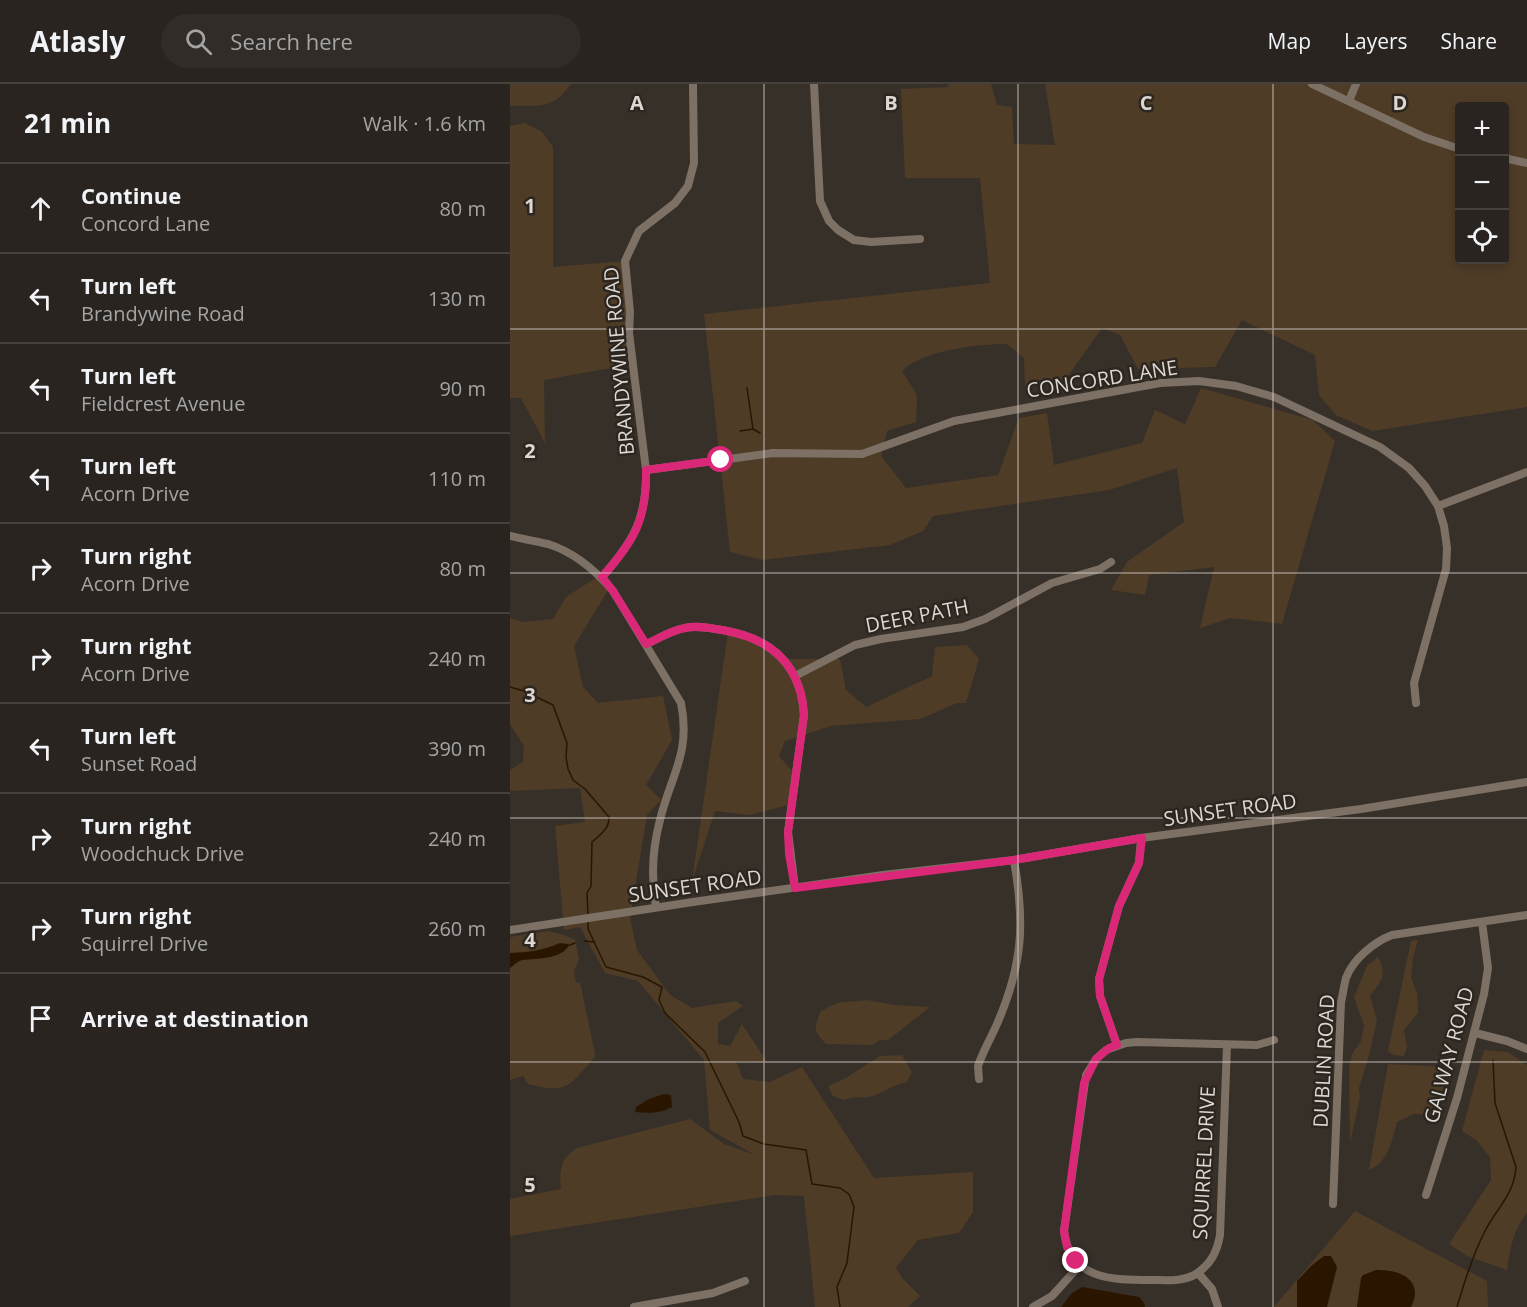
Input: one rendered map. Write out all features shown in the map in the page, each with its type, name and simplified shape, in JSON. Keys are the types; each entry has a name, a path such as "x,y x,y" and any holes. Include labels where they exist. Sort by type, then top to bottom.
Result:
{"street":[{"name":"BRANDYWINE ROAD","path":"602,577 624,553 637,529 644,507 646,470 629,333 630,312 625,261 639,231 675,203 688,186 694,163 693,84"},
{"path":"814,84 820,201 829,221 854,240 872,242 920,239"},
{"path":"1312,84 1424,137 1455,147"},
{"path":"1349,101 1356,84"},
{"path":"1509,159 1527,163"},
{"name":"CONCORD LANE","path":"646,470 772,453 862,454 954,421 1160,383 1198,381 1236,386 1274,397 1380,447 1409,468 1438,506 1445,537 1446,569 1414,683 1416,703"},
{"path":"1438,506 1527,472"},
{"path":"510,536 565,551 602,577 613,591 681,703 683,749 660,820 653,858 652,873 656,908"},
{"name":"DEER PATH","path":"795,676 855,645 963,627 986,619 1052,583 1100,569 1111,562"},
{"path":"646,644 676,630 694,627 741,633 760,640 776,652 795,676 803,697 804,715 788,832 795,888"},
{"name":"SUNSET ROAD","path":"510,930 795,888 1014,860 1142,838 1361,809 1527,782"},
{"path":"1117,1045 1100,996 1099,979 1119,906 1139,863 1142,838"},
{"path":"979,1079 978,1066 1013,981 1020,948 1021,905 1014,860"},
{"name":"DUBLIN ROAD","path":"1333,1204 1341,1002 1347,975 1367,950 1380,940 1392,935 1527,915"},
{"name":"GALWAY ROAD","path":"1426,1195 1457,1098 1484,994 1488,968 1482,922"},
{"path":"1475,1033 1527,1049"},
{"path":"1218,1307 1212,1289 1198,1273 1191,1277 1171,1280 1112,1279 1094,1275 1080,1265 1067,1247 1064,1231 1084,1083 1096,1059 1109,1048 1117,1045 1137,1042 1257,1046 1274,1040"},
{"name":"SQUIRREL DRIVE","path":"1198,1273 1206,1267 1215,1253 1220,1235 1227,1045"},
{"path":"1033,1307 1052,1296 1080,1265"},
{"path":"638,1307 713,1293 745,1281"}],"shaded area":[{"path":"510,84 571,84 551,102 510,106"},
{"path":"949,84 991,84 997,105 1012,107 1014,144 1055,145 1045,84 1527,84 1527,407 1372,431 1336,415 1319,395 1315,355 1242,320 1215,367 1138,369 1120,335 1102,328 1063,383 1025,386 1024,358 1007,344 981,345 937,353 911,364 902,371 917,395 916,422 887,431 881,456 906,488 998,475 1019,418 1047,413 1054,465 1142,443 1155,410 1185,424 1201,388 1313,420 1335,441 1282,624 1231,618 1200,628 1214,567 1149,575 1145,595 1111,590 1127,562 1184,522 1177,468 1109,490 933,516 923,531 890,545 763,560 730,552 704,314 990,283 980,178 905,178 901,89 948,87"},
{"path":"525,123 542,132 553,147 553,267 626,261 633,355 624,355 622,366 544,380 545,443 521,398 510,398 510,126"},
{"path":"600,575 610,587 574,646 583,687 598,703 663,696 672,740 646,785 661,800 647,815 630,918 637,950 670,995 692,1008 736,1001 743,1006 718,1023 718,1044 730,1046 742,1024 767,1062 736,1061 743,1079 770,1082 802,1067 874,1178 973,1172 973,1212 959,1233 918,1240 896,1268 902,1278 920,1296 908,1307 815,1307 804,1196 775,1195 510,1236 510,1199 561,1189 562,1165 567,1156 577,1148 690,1119 724,1144 755,1155 710,1130 704,1060 638,981 605,973 580,927 564,930 555,826 585,822 580,788 510,791 510,770 523,762 524,746 510,724 510,618 524,622 553,619 566,597"},
{"path":"728,632 768,643 784,659 840,659 846,690 866,707 932,676 935,647 967,645 979,659 966,703 957,703 920,719 831,726 785,741 779,756 793,772 788,805 750,815 715,811 692,881"},
{"path":"548,931 575,940 579,959 574,971 576,983 580,982 595,1054 572,1082 560,1088 528,1084 523,1076 510,1080 510,937"},
{"path":"1418,940 1411,978 1417,993 1418,1013 1404,1030 1407,1047 1404,1056 1393,1055 1388,1051 1411,941"},
{"path":"560,943 568,944 568,947 559,954 547,958 522,960 510,968 510,953 535,951"},
{"path":"1378,957 1383,969 1382,978 1370,996 1377,1020 1359,1088 1360,1097 1350,1143 1349,1068 1352,1054 1361,1041 1364,1025 1354,997 1367,966"},
{"path":"867,1000 895,1005 930,1007 888,1040 880,1040 872,1045 826,1044 816,1029 821,1011 837,1003"},
{"path":"1484,1050 1508,1052 1527,1065 1527,1213 1515,1233 1507,1270 1467,1256 1449,1244 1491,1180 1490,1157 1476,1140 1462,1131"},
{"path":"902,1055 912,1072 907,1082 872,1096 844,1100 833,1096 828,1086 844,1079 880,1056"},
{"path":"1388,1064 1451,1067 1435,1114 1414,1114 1397,1122 1385,1156 1381,1162 1369,1170"},
{"path":"664,1094 671,1095 672,1107 658,1112 635,1112 636,1107"},
{"path":"1355,1211 1487,1281 1488,1307 1274,1307"},
{"path":"1324,1256 1331,1256 1337,1267 1327,1307 1297,1307 1297,1281"},
{"path":"1376,1270 1401,1274 1412,1283 1415,1290 1411,1307 1357,1307 1361,1278"},
{"path":"1082,1287 1139,1297 1145,1307 1061,1307 1072,1293"}],"waterway":[{"path":"747,388 753,429"},
{"path":"740,431 753,429 760,433"},
{"path":"510,687 553,705 567,743 566,757 573,780 585,789 609,817 606,828 592,842 591,886 587,893 588,915"},
{"path":"588,922 588,929 606,967 643,977 662,987 659,1000 665,1013 705,1052 739,1122 743,1136 764,1144 806,1150 812,1184 840,1188 849,1194 854,1207 847,1263 837,1287 840,1307"},
{"path":"584,941 594,942"},
{"path":"567,946 575,943"},
{"path":"1457,1307 1480,1242 1508,1194 1515,1177 1516,1167 1495,1103 1493,1060"}],"route":[{"path":"721,460 646,470 644,507 637,529 624,553 602,577 646,644 676,630 694,627 713,629 741,633 760,640 788,664 803,697 804,715 788,832 795,888 1014,860 1142,838 1139,863 1119,906 1099,979 1102,1005 1117,1045 1109,1048 1096,1059 1084,1083 1064,1221 1067,1247 1076,1261"}]}
